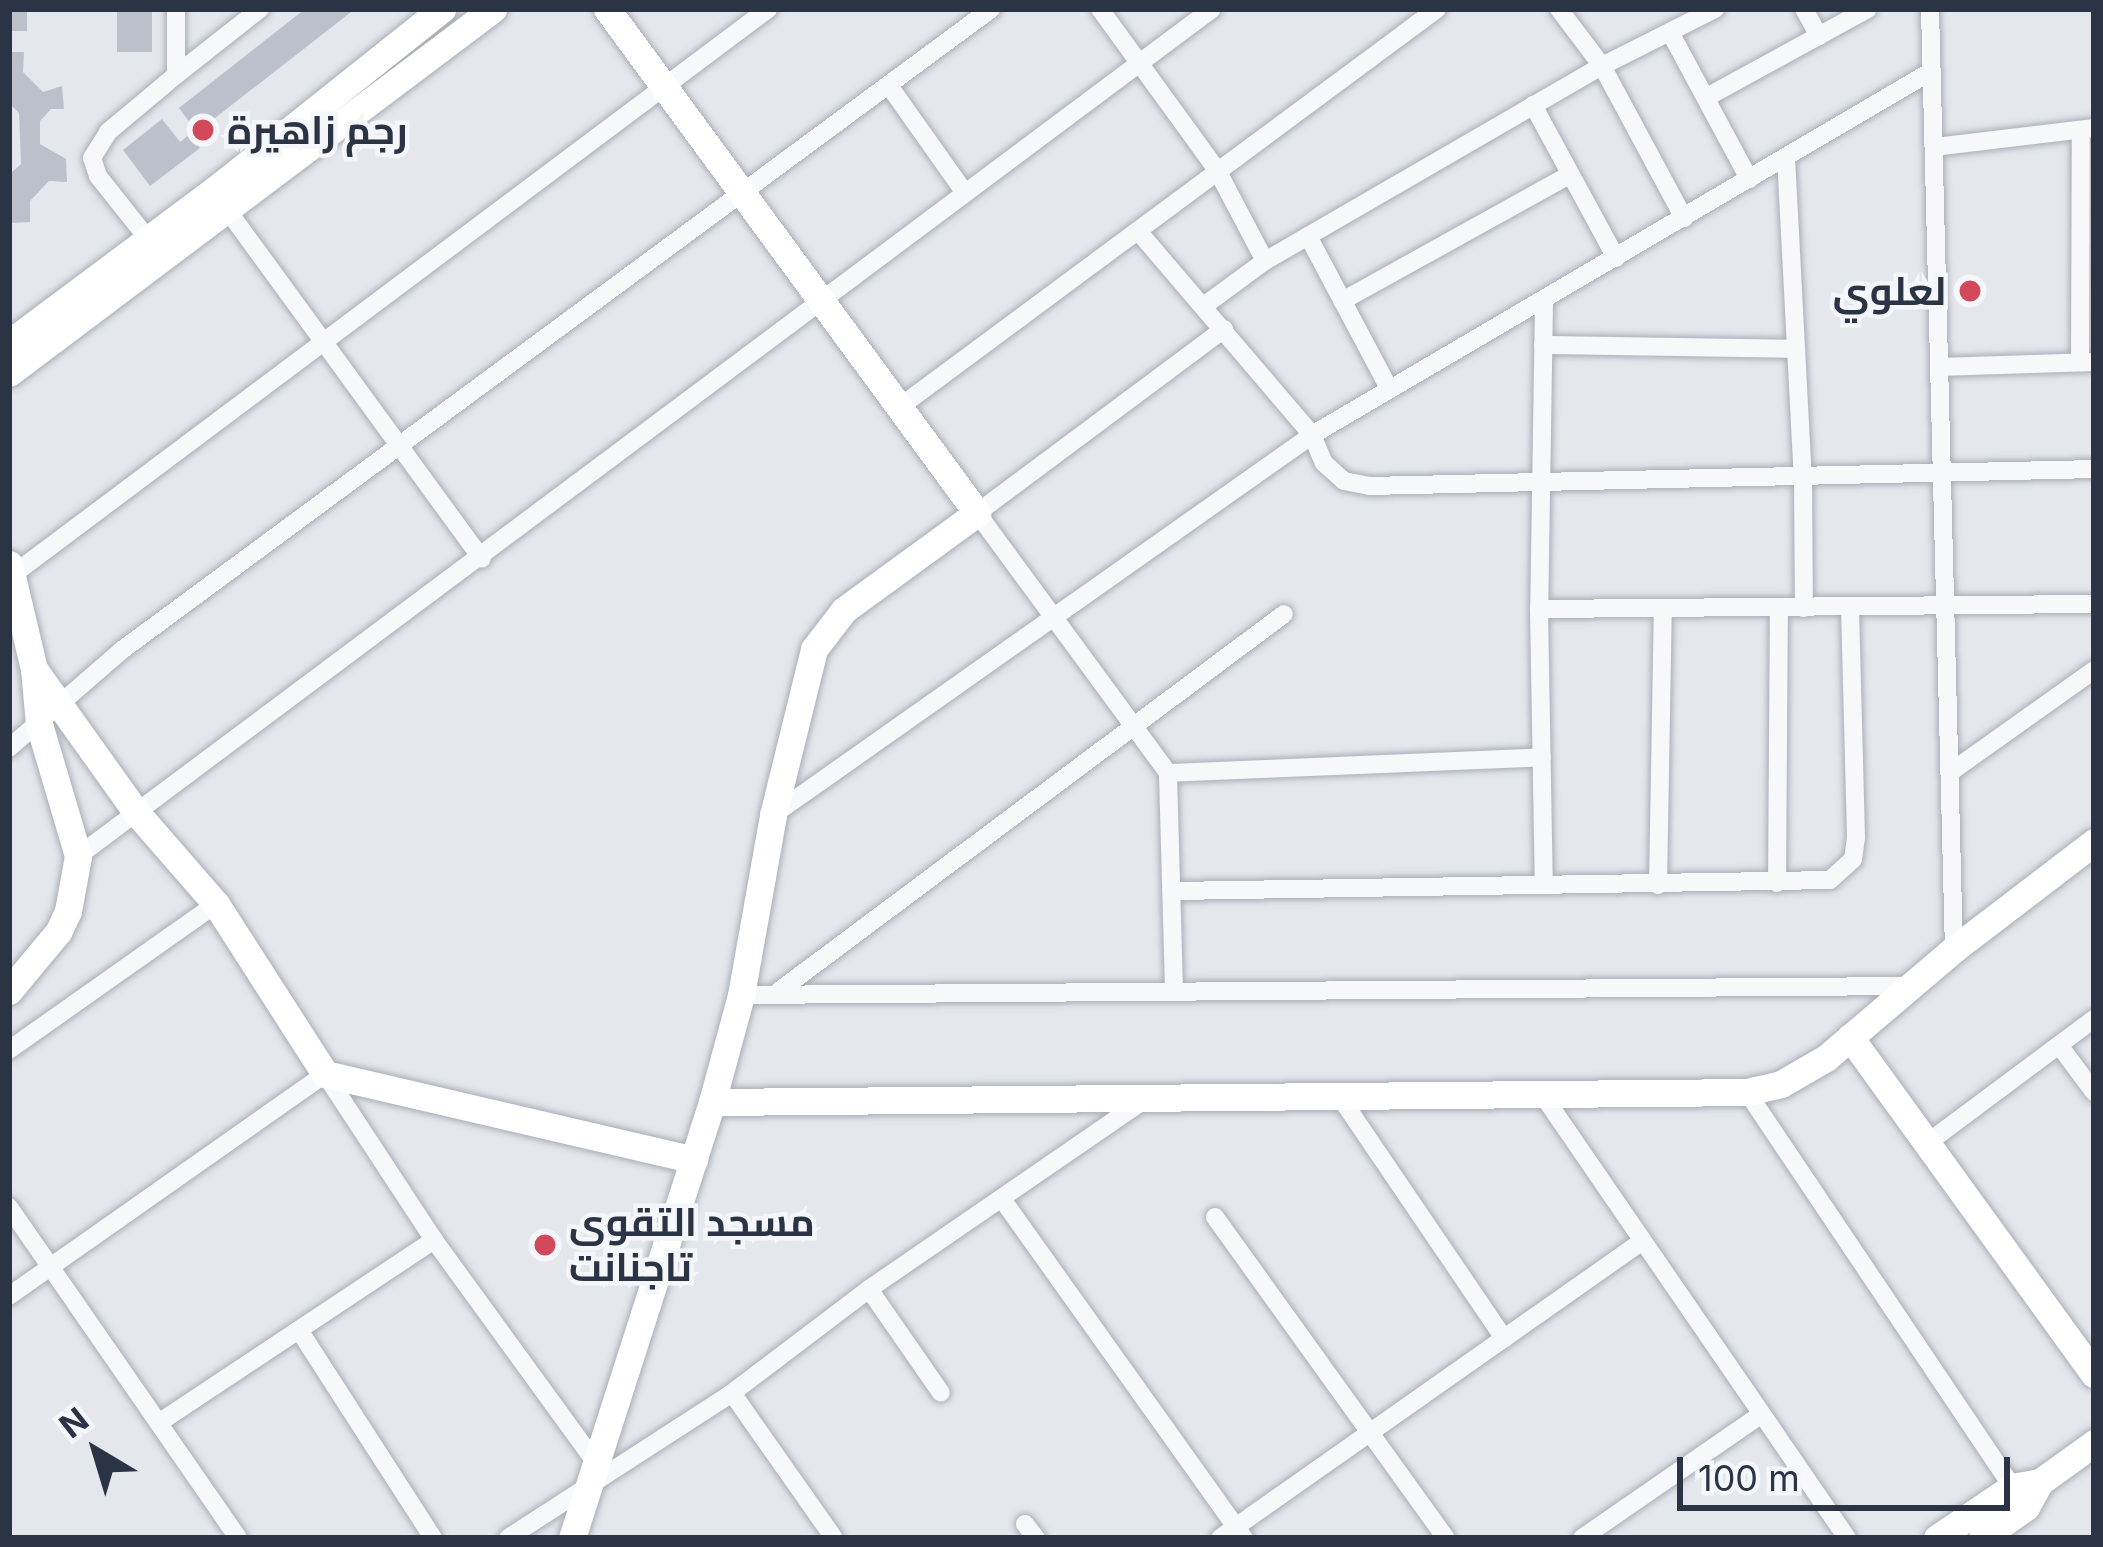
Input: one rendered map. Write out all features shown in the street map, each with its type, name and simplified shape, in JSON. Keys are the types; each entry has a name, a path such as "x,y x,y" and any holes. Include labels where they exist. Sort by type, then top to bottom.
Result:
{"street":[{"path":"176,9 176,75"},
{"path":"148,239 98,176 92,158 108,132 260,9"},
{"path":"9,373 221,201 442,9"},
{"path":"9,343 148,239 221,201 493,9"},
{"path":"607,9 1168,773 1175,891 1174,990"},
{"path":"10,990 58,932 68,911 78,856 49,716 10,570 768,9"},
{"path":"9,748 122,650 400,450 991,9"},
{"path":"1100,9 1217,170 1264,261"},
{"path":"78,856 482,560 1212,9"},
{"path":"901,406 1437,9"},
{"path":"1559,9 1602,66 1684,218"},
{"path":"1205,305 1264,261 1602,66 1715,9"},
{"path":"1804,9 1819,36"},
{"path":"1707,97 1868,9"},
{"path":"1930,9 1938,471 1952,771 1954,949"},
{"path":"1671,34 1749,179"},
{"path":"772,815 1312,435 1544,303 1930,72"},
{"path":"890,87 965,193"},
{"path":"1534,105 1616,258"},
{"path":"1934,147 2088,129 2087,362 1939,367"},
{"path":"1786,157 1803,477 1804,608"},
{"path":"1342,301 1569,175"},
{"path":"221,201 482,560"},
{"path":"1138,231 1312,435 1331,472 1344,482 1369,487 2094,470"},
{"path":"1308,236 1390,389"},
{"path":"1544,303 1539,609 1544,884"},
{"path":"572,1538 712,1102 741,995 772,815 809,663 823,632 1224,329"},
{"path":"1544,345 1796,349"},
{"path":"1539,609 2094,604"},
{"path":"1175,891 1830,880 1853,859 1850,607"},
{"path":"1777,883 1779,608"},
{"path":"1658,885 1663,611"},
{"path":"779,992 1284,614"},
{"path":"1952,771 2094,670"},
{"path":"49,716 216,904 592,1473"},
{"path":"1168,773 1542,758"},
{"path":"712,1102 1153,1094 1340,1097 1747,1092 1804,1073 2094,842"},
{"path":"9,1049 216,904"},
{"path":"741,995 1910,986"},
{"path":"1926,1144 2094,1019"},
{"path":"1850,1037 2094,1374"},
{"path":"2059,1046 2094,1092"},
{"path":"9,1296 325,1075 694,1160"},
{"path":"1747,1092 2026,1492"},
{"path":"508,1538 592,1473 732,1393 869,1289 1153,1094"},
{"path":"1542,1094 1847,1538"},
{"path":"1340,1097 1504,1338"},
{"path":"1002,1199 1233,1534 1641,1242"},
{"path":"9,1207 238,1538"},
{"path":"1215,1217 1446,1538"},
{"path":"160,1422 434,1240"},
{"path":"869,1289 941,1393"},
{"path":"299,1330 433,1538"},
{"path":"732,1393 834,1538"},
{"path":"1582,1538 1760,1415"},
{"path":"1937,1538 2026,1492 2094,1443"},
{"path":"1982,1538 2026,1492"}],"building":[{"path":"9,9 27,9 27,31 9,31"},
{"path":"117,9 152,9 152,52 117,52"},
{"path":"305,9 355,9 197,132 179,108"},
{"path":"9,52 24,52 23,72 43,92 62,86 64,109 51,109 40,121 40,144 66,159 67,182 49,181 30,201 30,222 9,223 9,175 21,164 19,113 9,103"},
{"path":"162,119 180,142 190,134 200,148 150,186 123,150"}],"place":[{"name":"رجم زاهيرة","path":"203,130"},
{"name":"لعلوي","path":"1970,291"},
{"name":"مسجد التقوى تاجنانت","path":"545,1245"}]}
